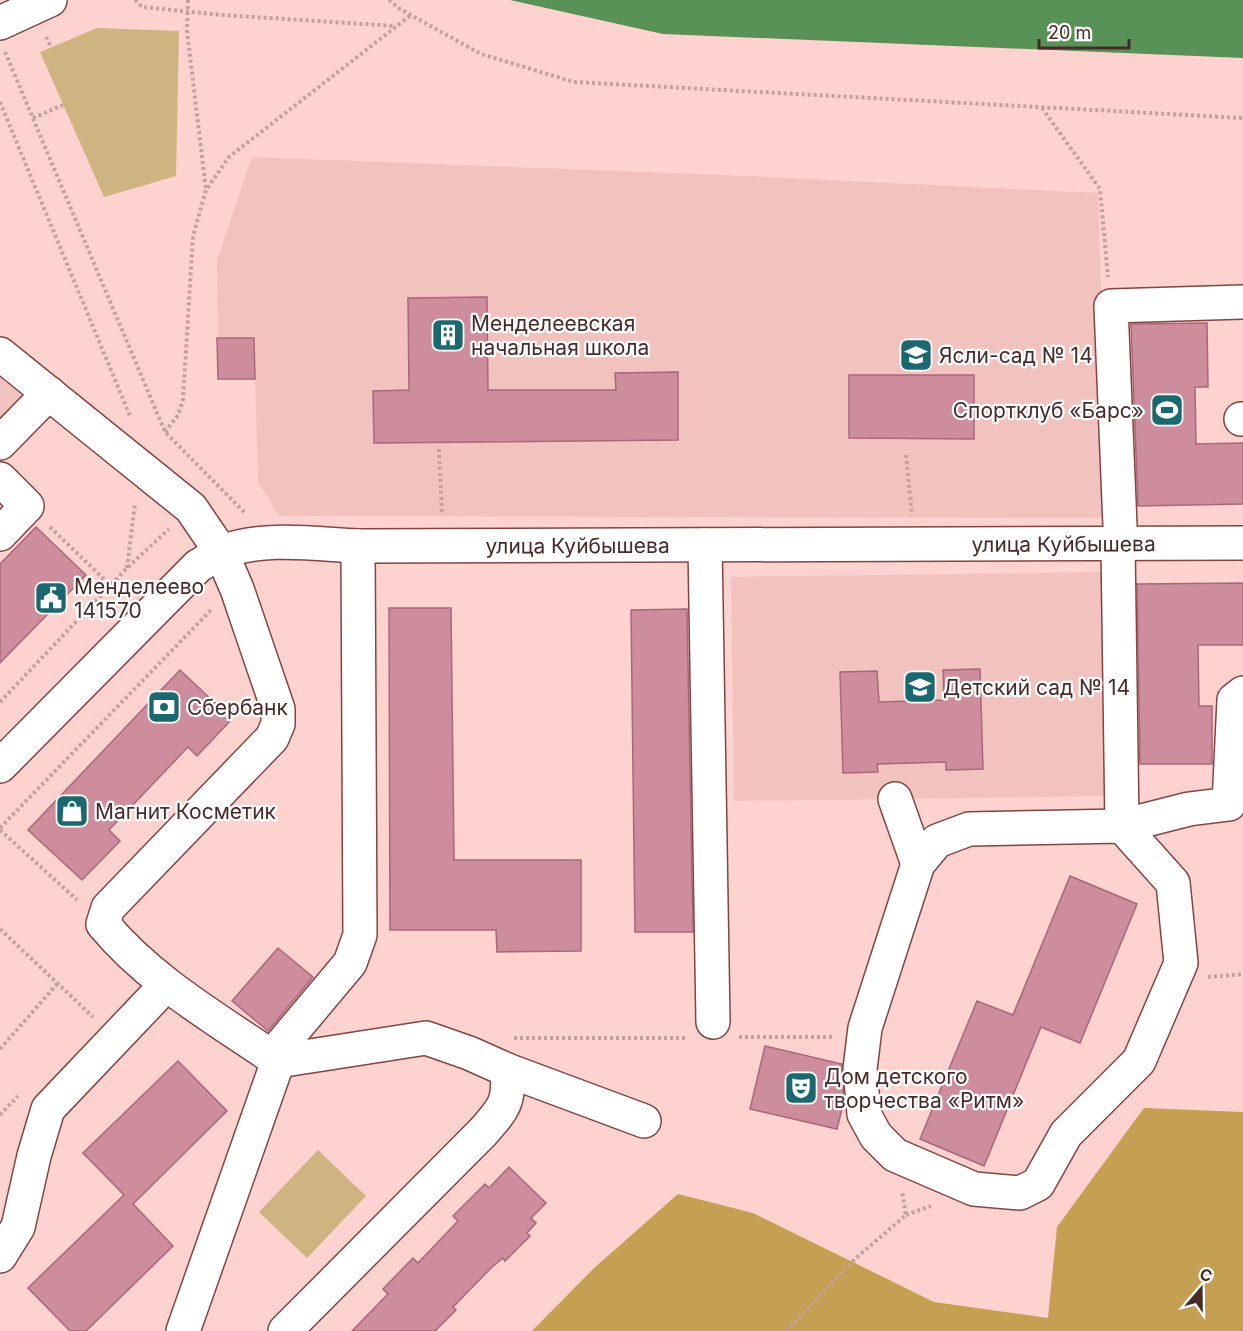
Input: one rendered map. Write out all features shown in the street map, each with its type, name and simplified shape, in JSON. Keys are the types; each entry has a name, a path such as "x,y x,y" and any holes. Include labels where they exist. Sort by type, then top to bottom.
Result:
{"street":[{"path":"2,36 50,0"},
{"path":"1243,302 1111,306 1119,535 1122,826 1173,883 1181,963 1139,1061 1066,1134 1038,1184 1020,1193 974,1189 895,1155 876,1136 864,1114 860,1069 864,1037 918,864 937,841 969,829 1122,826 1189,809 1228,804 1234,700 1243,693"},
{"path":"0,354 191,508 221,552 237,589 278,709 278,724 272,738 108,908 109,932 166,985 278,1061 426,1038 644,1121"},
{"path":"0,443 49,393"},
{"path":"0,479 27,506 0,534"},
{"name":"улица Куйбышева","path":"0,766 198,566 221,552 249,545 264,532 358,546 705,545 1119,535 1243,543"},
{"path":"705,545 713,1032"},
{"path":"183,1331 282,1044 350,963 360,935 358,546"},
{"path":"895,799 918,864"},
{"path":"0,1256 18,1227 34,1156 48,1109 166,985"},
{"path":"285,1331 496,1117 502,1109 509,1090 507,1070"}],"path":[{"path":"135,0 142,7 396,27"},
{"path":"188,0 187,31 206,190"},
{"path":"389,0 481,54 574,82 1243,118"},
{"path":"165,432 178,415 183,400 193,236 206,190 229,157 411,15"},
{"path":"2,36 33,118 165,432 264,532"},
{"path":"0,102 138,436 140,465 127,568"},
{"path":"33,118 63,105"},
{"path":"1042,107 1100,189 1111,306"},
{"path":"439,449 443,545"},
{"path":"27,506 111,586"},
{"path":"0,702 127,568 191,508"},
{"path":"109,932 0,829 224,597 237,589"},
{"path":"0,929 116,1039"},
{"path":"0,1049 58,983"},
{"path":"510,1038 713,1032 864,1037"},
{"path":"786,1331 856,1258 906,1215 895,1155"}],"shaded area":[{"path":"510,0 1243,0 1243,58 663,34"},
{"path":"97,28 179,31 176,176 104,197 40,52"},
{"path":"252,157 726,175 1098,193 1108,518 279,516 258,482 255,379 218,379 217,260"},
{"path":"0,374 29,396 0,426"},
{"name":"Детский сад № 14","path":"1106,572 1110,796 734,801 731,577"},
{"path":"1144,1108 1243,1112 1243,1331 532,1331 593,1269 678,1194 753,1213 934,1302 1048,1318 1057,1227"},
{"path":"318,1150 366,1196 307,1258 259,1212"}],"building":[{"name":"Менделеевская начальная школа","path":"487,297 488,390 616,390 615,373 678,372 678,440 374,443 373,391 409,390 408,298"},
{"path":"1207,323 1208,387 1195,387 1196,444 1243,443 1243,504 1138,506 1131,324"},
{"path":"217,338 254,338 255,379 218,379"},
{"path":"849,375 974,375 974,439 849,438"},
{"path":"36,527 86,575 0,663 0,564"},
{"path":"1243,583 1243,645 1198,645 1199,706 1212,706 1212,764 1140,764 1137,584"},
{"path":"389,608 451,608 454,860 581,860 581,951 497,952 496,930 390,930"},
{"path":"687,609 693,932 635,932 631,610"},
{"path":"980,669 983,769 946,770 946,762 877,764 878,772 843,773 840,672 877,671 879,702 944,700 943,670"},
{"path":"180,670 232,719 197,756 188,747 109,830 120,841 82,880 28,830"},
{"path":"1070,876 1137,904 1080,1043 1041,1027 984,1166 920,1139 977,1001 1013,1015"},
{"path":"278,948 313,977 268,1031 232,1001"},
{"name":"Дом детского творчества «Ритм»","path":"765,1046 842,1064 844,1101 837,1129 750,1109"},
{"path":"178,1061 227,1111 133,1204 173,1246 86,1331 70,1331 28,1288 124,1195 83,1153"},
{"path":"509,1167 546,1203 531,1218 536,1223 527,1233 530,1236 505,1261 503,1258 492,1267 453,1307 456,1310 435,1331 352,1331 388,1294 383,1289 413,1258 418,1263 458,1221 453,1216 485,1184 489,1188"}],"place":[{"name":"Менделеевская начальная школа","path":"448,335"},
{"name":"Ясли-сад № 14","path":"916,355"},
{"name":"Спортклуб «Барс»","path":"1167,410"},
{"name":"Менделеево 141570","path":"51,598"},
{"name":"Детский сад № 14","path":"920,687"},
{"name":"Сбербанк","path":"164,707"},
{"name":"Магнит Косметик","path":"72,811"},
{"name":"Дом детского творчества «Ритм»","path":"801,1088"}]}
